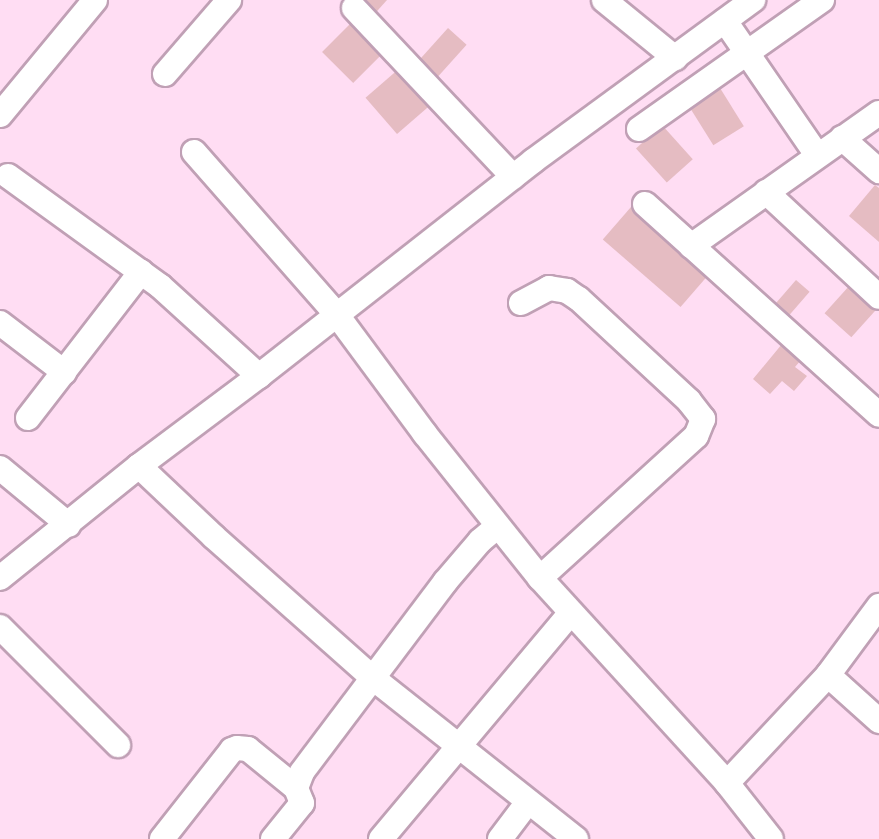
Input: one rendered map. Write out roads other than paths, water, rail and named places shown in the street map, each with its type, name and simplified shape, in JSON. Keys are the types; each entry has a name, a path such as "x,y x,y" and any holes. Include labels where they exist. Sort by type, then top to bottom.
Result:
{"street":[{"path":"0,115 95,0"},
{"path":"165,74 229,0"},
{"path":"604,0 675,58"},
{"path":"0,578 69,525 139,466 259,376 513,177 753,0"},
{"path":"639,129 822,0"},
{"path":"354,8 513,177"},
{"path":"725,21 817,155"},
{"path":"691,246 879,113"},
{"path":"842,138 879,171"},
{"path":"194,152 337,315 498,526 570,614 727,783 771,839"},
{"path":"8,176 141,272 259,376"},
{"path":"766,192 879,297"},
{"path":"645,204 879,415"},
{"path":"28,418 141,272"},
{"path":"521,303 549,288 567,291 579,299 688,401 704,419 696,436 540,578"},
{"path":"0,324 64,372"},
{"path":"139,466 214,537 373,678 576,839"},
{"path":"0,468 69,525"},
{"path":"296,788 302,772 445,582 480,541 498,526"},
{"path":"727,783 828,675 879,606"},
{"path":"381,839 570,614"},
{"path":"0,627 118,745"},
{"path":"828,675 879,721"},
{"path":"162,839 237,748 248,749 296,788 302,803 273,839"},
{"path":"500,839 528,802"}]}
